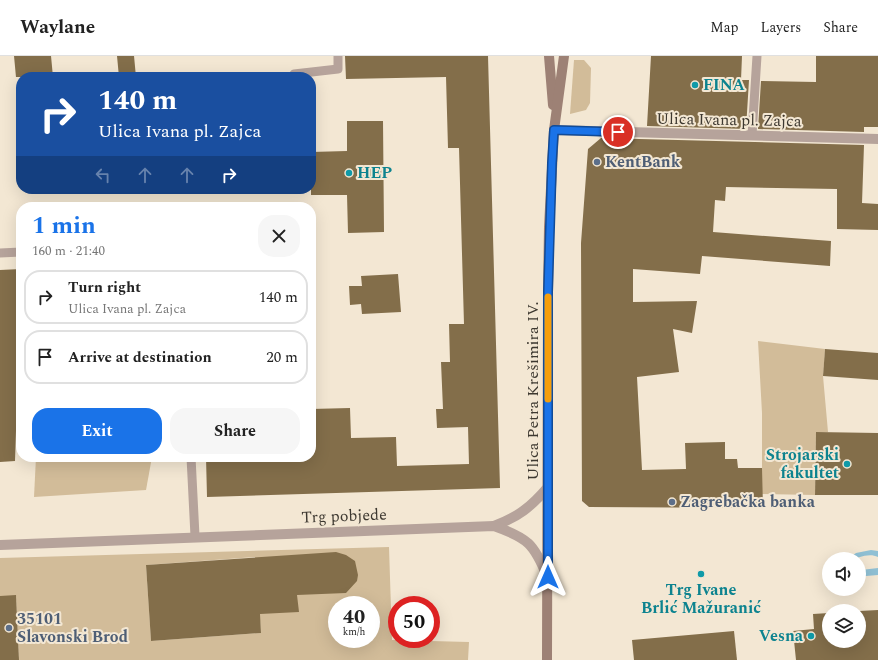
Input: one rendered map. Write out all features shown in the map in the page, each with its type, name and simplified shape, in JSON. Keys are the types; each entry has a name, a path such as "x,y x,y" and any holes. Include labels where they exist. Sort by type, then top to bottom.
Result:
{"main road":[{"name":"Ulica Petra Krešimira IV.","path":"548,56 555,126"},
{"name":"Ulica Petra Krešimira IV.","path":"547,660 548,292 552,163 564,56"}],"street":[{"name":"Ulica Ivana pl. Zajca","path":"555,126 878,139"},
{"name":"Trg pobjede","path":"0,545 195,536 494,526 511,520 524,511 535,503 548,488"},
{"name":"Trg pobjede","path":"494,526 524,539 539,556 548,577"}],"lane":[{"path":"312,72 338,69 338,56"},
{"path":"752,135 757,56"},
{"path":"0,252 16,252"},
{"path":"191,462 195,536"}],"shaded area":[{"path":"574,60 584,60 591,68 590,103 586,110 570,114"},
{"path":"758,341 825,349 823,376 828,432 816,432 815,495 762,494 762,413"},
{"path":"36,462 151,462 146,490 34,497"},
{"path":"389,547 391,596 388,596 388,648 440,648 440,641 469,642 468,660 19,660 16,596 0,596 0,558","holes":["255,557 261,633 151,641 146,565"]}],"water":[{"path":"871,550 878,551 878,557 866,555 866,552 861,552"},
{"path":"878,568 878,575 866,576 866,569"}],"building":[{"path":"14,56 51,56 53,72 16,72 16,77"},
{"path":"117,56 134,56 136,72 119,72"},
{"path":"345,56 488,56 500,488 207,497 206,462 316,462 316,409 350,408 351,438 396,437 397,466 469,464 468,427 437,428 436,409 443,409 441,362 450,362 449,324 464,324 459,148 448,148 446,77 346,79"},
{"name":"FINA","path":"651,56 742,56 741,80 749,80 746,129 647,126"},
{"path":"816,56 878,56 878,127 864,127 864,132 758,129 761,81 816,82"},
{"name":"HEP","path":"347,121 383,121 384,232 348,233 347,195 311,195 316,194 316,152 347,151"},
{"path":"601,138 864,145 862,203 878,204 878,230 837,229 837,189 726,187 725,201 715,200 713,232 831,241 830,266 702,256 700,274 633,269 633,302 697,301 692,333 673,329 679,372 637,377 642,470 686,469 685,443 725,442 725,459 737,459 738,468 762,468 763,508 589,507 582,501 581,243 588,149"},
{"path":"16,269 15,461 0,462 0,270"},
{"path":"398,274 401,312 362,314 361,304 350,305 349,286 362,286 361,276"},
{"path":"825,349 878,353 878,380 823,376"},
{"name":"Strojarski fakultet","path":"816,432 878,433 878,495 815,495"},
{"path":"336,552 346,555 355,561 358,575 357,581 346,593 297,595 299,612 260,614 261,633 151,641 146,565"},
{"name":"35101 Slavonski Brod","path":"16,595 19,660 0,660 0,596"},
{"name":"Vesna","path":"878,610 878,660 796,660 793,631 814,629 813,614 822,613 822,648 866,648 866,611"},
{"path":"734,631 737,660 634,660 632,640"}],"slow traffic":[{"path":"548,297 548,399"}],"place":[{"name":"FINA","path":"695,85"},
{"name":"KentBank","path":"597,162"},
{"name":"HEP","path":"349,173"},
{"name":"Strojarski fakultet","path":"847,464"},
{"name":"Zagrebačka banka","path":"672,502"},
{"name":"Trg Ivane Brlić Mažuranić","path":"701,574"},
{"name":"35101 Slavonski Brod","path":"9,628"},
{"name":"Vesna","path":"811,636"}],"route":[{"path":"548,577 548,292 549,227 554,130 618,132"}]}
